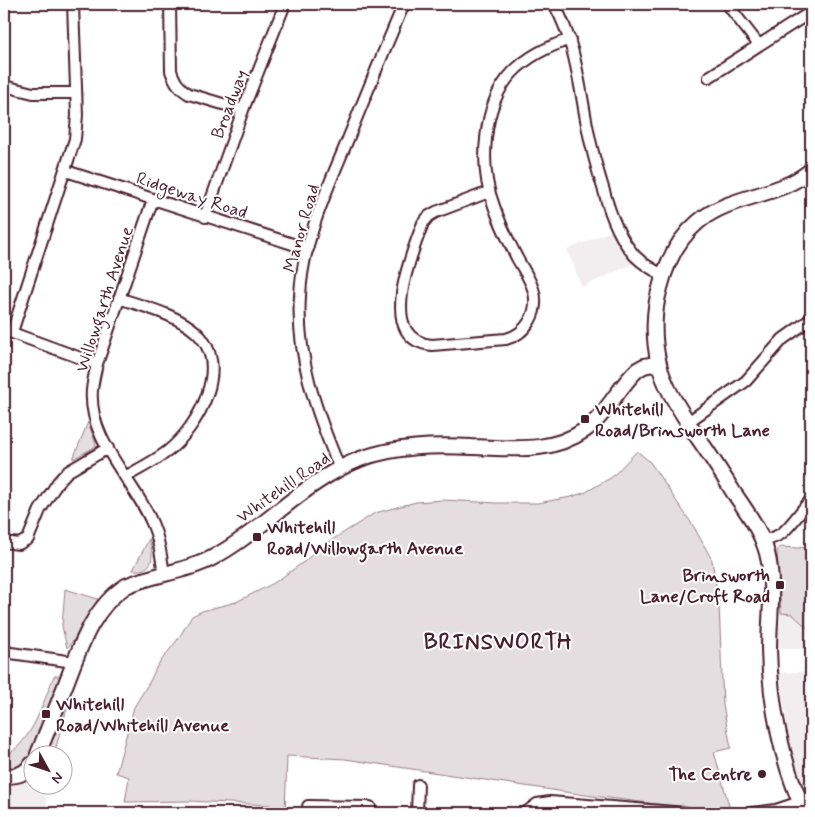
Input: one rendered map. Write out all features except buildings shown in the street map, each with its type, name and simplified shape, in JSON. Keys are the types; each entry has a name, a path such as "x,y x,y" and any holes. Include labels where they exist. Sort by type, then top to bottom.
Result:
{"street":[{"path":"73,4 76,93 76,133 73,151 8,331 97,364"},
{"path":"170,4 171,72 175,81 181,89 189,94 243,110"},
{"name":"Broadway","path":"205,217 243,110 285,4"},
{"name":"Manor Road","path":"340,469 311,390 300,331 300,296 308,250 324,198 404,4"},
{"path":"554,4 570,39 588,127 610,211 620,234 637,258 663,275"},
{"path":"727,4 759,45"},
{"path":"709,77 811,12"},
{"path":"488,192 436,212 423,223 401,292 401,316 408,333 416,341 432,345 506,339 514,337 522,331 533,314 535,305 534,293 488,192 484,172 485,141 494,106 504,83 512,73 530,57 570,39"},
{"path":"4,86 32,93 76,93"},
{"path":"752,813 802,808 784,756 775,710 769,650 770,584 768,560 763,541 753,522 674,400 659,363 655,316 658,292 663,275 676,248 696,224 708,215 735,201 796,181 811,170"},
{"name":"Ridgeway Road","path":"66,171 308,250"},
{"name":"Willowgarth Avenue","path":"153,199 97,364 92,391 93,410 98,428 154,528 164,573"},
{"path":"119,298 184,324 196,332 205,342 212,361 211,382 207,394 201,408 181,438 162,455 125,477"},
{"path":"688,422 746,381 783,339 811,320"},
{"name":"Whitehill Road","path":"42,744 74,662 90,628 105,603 126,586 138,580 211,558 230,547 321,479 377,454 413,447 530,449 556,445 572,438 592,424 637,370 644,366 659,363"},
{"path":"4,542 19,544 28,538 40,510 58,482 67,472 108,448"},
{"path":"763,541 784,532 811,500"},
{"path":"4,652 74,662"},
{"path":"4,776 22,774"},
{"path":"417,813 418,785"},
{"path":"525,813 537,804 550,802 571,808 686,813"},
{"path":"308,806 336,810 370,807"}],"shaded area":[{"path":"611,231 625,254 635,263 582,287 567,250"},
{"path":"88,422 96,444 95,447 73,459"},
{"path":"637,451 650,462 694,527 712,560 719,603 723,705 731,748 714,752 730,809 705,810 585,795 345,759 287,756 285,813 278,813 270,805 189,801 125,802 129,777 116,773 134,707 157,666 178,639 192,616 202,611 236,602 274,583 305,561 319,548 375,513 416,502 443,500 538,503 571,497 586,492 612,477"},
{"path":"149,539 152,556 149,565 140,570 133,570"},
{"path":"811,546 811,631 792,614 781,613 777,551 780,547 798,548"},
{"path":"65,589 98,599 67,648 62,626"},
{"path":"781,613 792,614 811,631 811,649 777,649"},
{"path":"811,671 811,783 803,784 790,746 780,673"},
{"path":"54,676 60,676 35,744 22,744 22,765 14,770 4,770 4,757 22,742 41,710"},
{"path":"68,694 71,695 57,744 48,744"},
{"path":"22,778 22,794 45,794 49,813 4,813 4,781"}],"place":[{"name":"Whitehill Road/Brinsworth Lane","path":"585,419"},
{"name":"Whitehill Road/Willowgarth Avenue","path":"257,537"},
{"name":"Brinsworth Lane/Croft Road","path":"780,585"},
{"name":"Whitehill Road/Whitehill Avenue","path":"46,714"},
{"name":"The Centre","path":"762,774"}],"district":[{"name":"BRINSWORTH","path":"498,641"}]}
